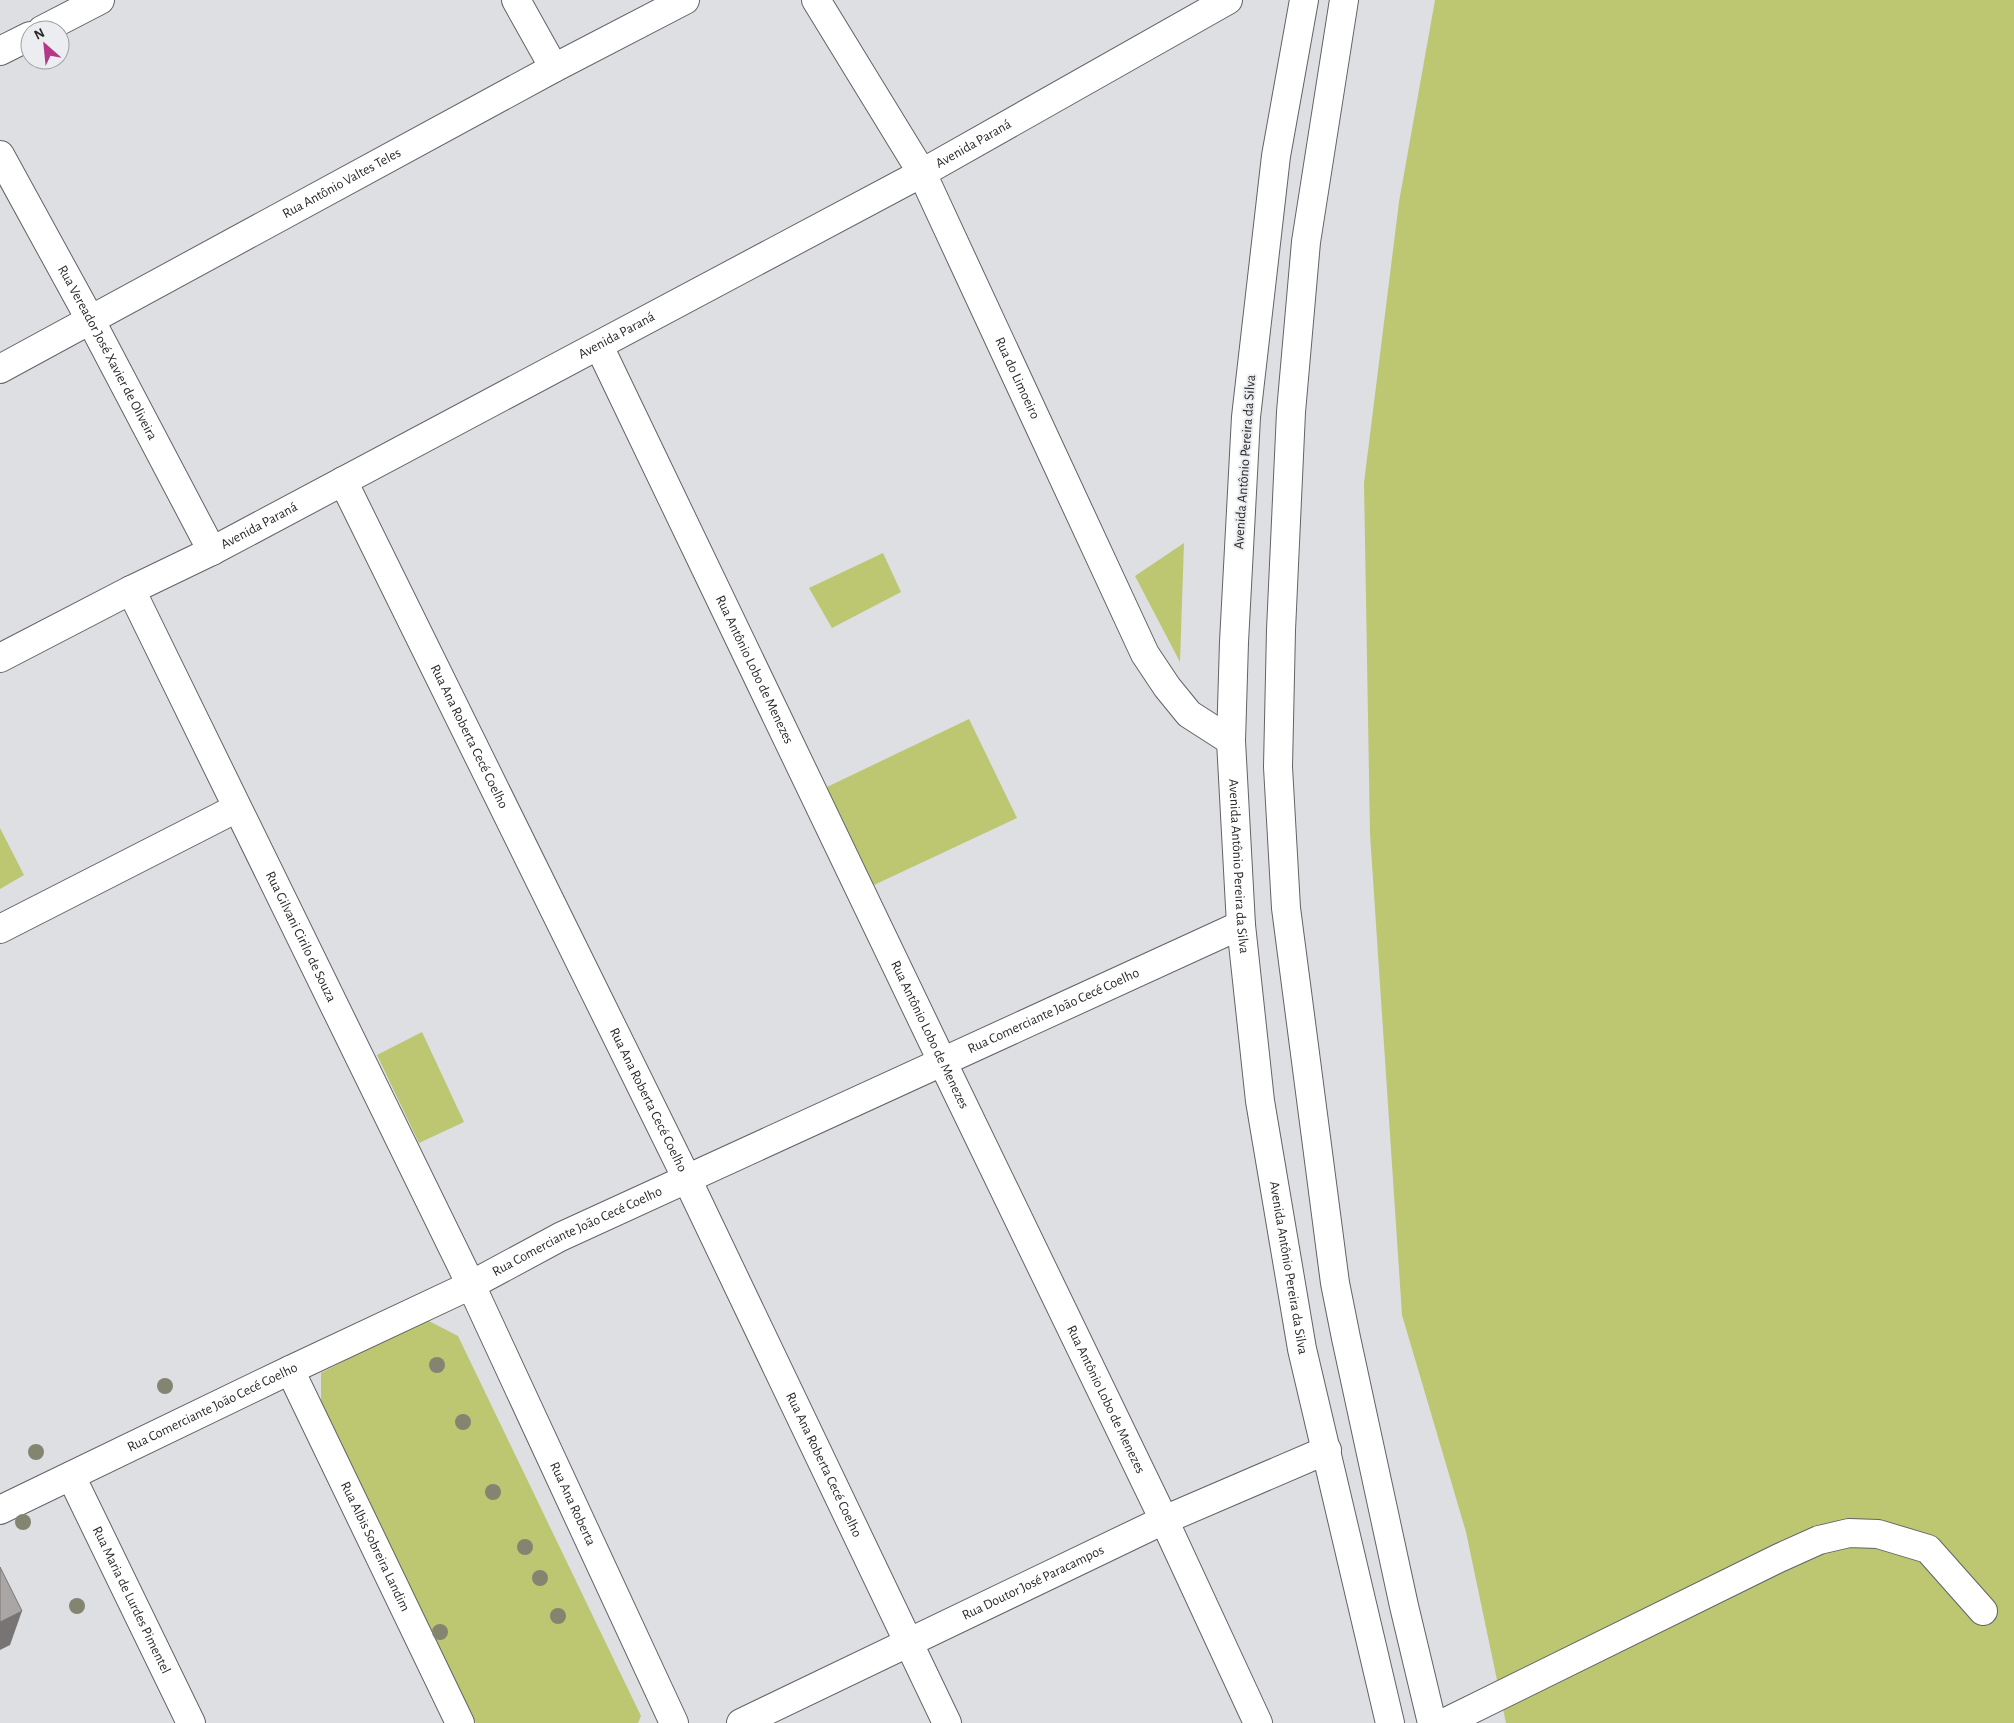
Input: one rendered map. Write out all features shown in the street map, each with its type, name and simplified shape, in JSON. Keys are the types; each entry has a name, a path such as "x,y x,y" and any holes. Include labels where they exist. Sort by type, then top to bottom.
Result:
{"street":[{"path":"61,20 100,0"},
{"path":"516,0 554,68"},
{"name":"Rua Antônio Valtes Teles","path":"0,370 554,68 685,0"},
{"name":"Rua do Limoeiro","path":"816,0 922,173 1145,654 1166,687 1189,714 1231,741"},
{"name":"Avenida Paraná","path":"0,658 131,590 212,551 922,173 1228,0"},
{"name":"Avenida Antônio Pereira da Silva","path":"1304,0 1276,156 1246,417 1234,642 1231,741 1241,924 1260,1101 1302,1349 1390,1723"},
{"path":"1344,0 1306,242 1292,402 1281,620 1278,766 1286,908 1336,1283 1346,1338 1404,1606 1432,1723"},
{"path":"0,51 20,41"},
{"name":"Rua Vereador José Xavier de Oliveira","path":"0,155 91,321 212,551"},
{"name":"Rua Antônio Lobo de Menezes","path":"599,346 1164,1520 1258,1723"},
{"name":"Rua Ana Roberta Cecé Coelho","path":"343,481 687,1179 947,1723"},
{"name":"Rua Gilvani Cirilo de Souza","path":"131,590 472,1285"},
{"path":"0,929 237,808"},
{"name":"Rua Comerciante João Cecé Coelho","path":"0,1510 290,1370 472,1285 560,1237 1241,924"},
{"path":"1292,1291 1336,1283"},
{"name":"Rua Ana Roberta","path":"472,1285 674,1723"},
{"name":"Rua Albis Sobreira Landim","path":"290,1370 460,1723"},
{"name":"Rua Doutor José Paracampos","path":"741,1723 1164,1520 1327,1450"},
{"name":"Rua Maria de Lurdes Pimentel","path":"71,1476 190,1723"},
{"path":"1444,1723 1779,1558 1819,1540 1849,1533 1878,1534 1928,1549 1983,1611"},
{"path":"1365,1614 1404,1606"}],"green space":[{"path":"1435,0 2014,0 2014,1723 1506,1723 1466,1532 1402,1315 1370,834 1364,483 1399,202"},
{"path":"1184,543 1180,662 1135,576"},
{"path":"883,553 901,592 832,628 809,588"},
{"path":"969,719 1017,818 874,885 827,787"},
{"path":"0,828 24,875 0,889"},
{"path":"422,1032 464,1122 419,1143 377,1055"},
{"path":"425,1319 458,1336 641,1716 638,1723 476,1723 321,1424 321,1373"}],"building":[{"path":"0,1567 22,1611 0,1622"}]}
